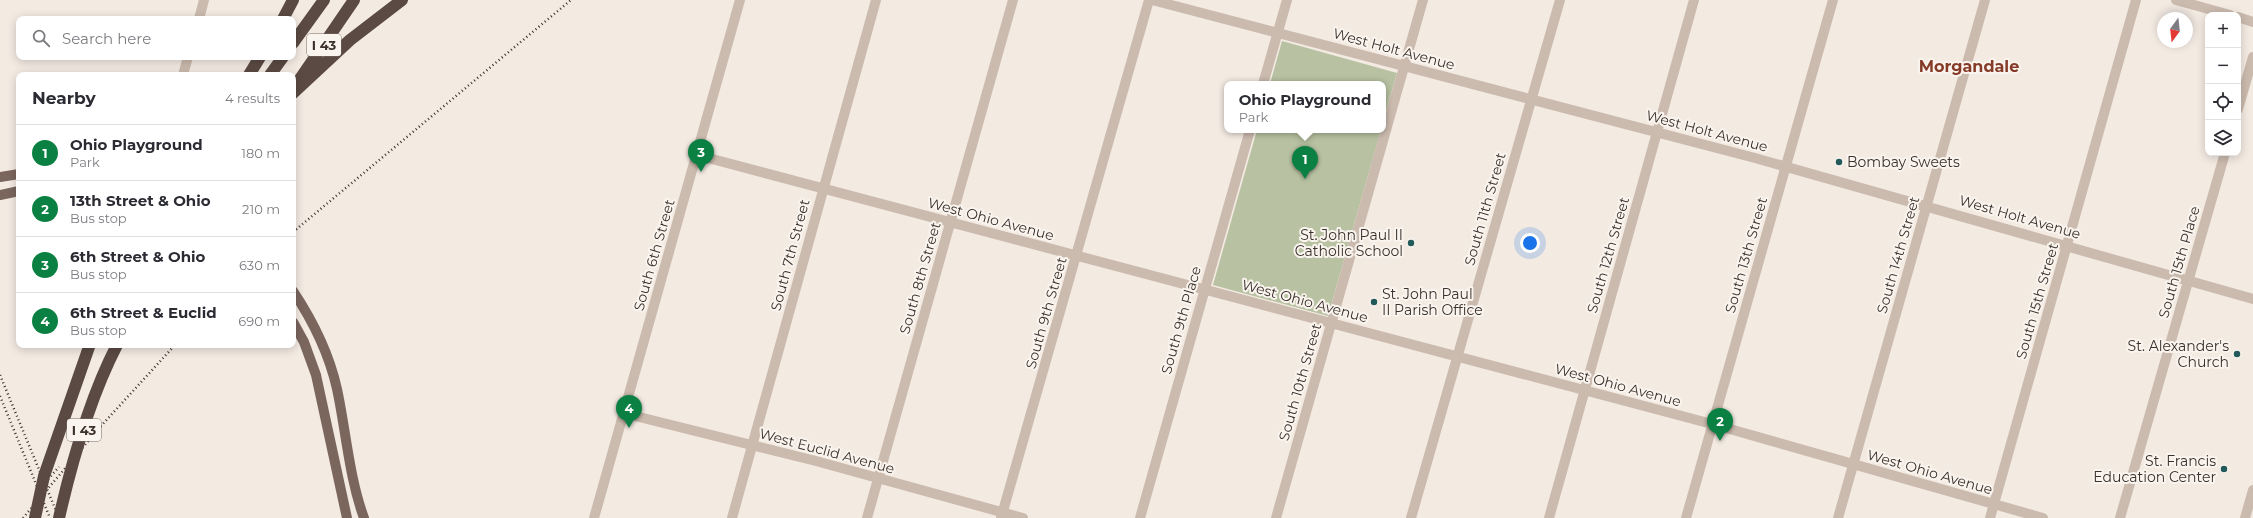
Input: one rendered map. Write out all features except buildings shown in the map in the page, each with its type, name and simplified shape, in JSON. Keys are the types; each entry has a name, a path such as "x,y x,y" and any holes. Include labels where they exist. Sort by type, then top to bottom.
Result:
{"highway":[{"path":"283,16 288,0"},
{"path":"284,16 293,0"},
{"name":"I 43","path":"296,39 324,0"},
{"name":"I 43","path":"296,85 354,0"},
{"path":"296,90 350,40 402,0"},
{"path":"251,72 258,60"},
{"path":"272,72 281,60"},
{"name":"I 43","path":"35,518 44,476 89,348"},
{"name":"I 43","path":"59,518 68,475 90,411 116,348"}],"main road":[{"path":"0,178 16,175"},
{"path":"0,195 16,192"},
{"path":"296,296 319,334 331,369 364,518"},
{"path":"296,327 304,342 316,375 347,518"}],"street":[{"path":"200,16 204,0"},
{"name":"South 6th Street","path":"594,518 740,0"},
{"name":"South 7th Street","path":"732,518 876,0"},
{"name":"South 8th Street","path":"867,518 1013,0"},
{"name":"South 9th Street","path":"1002,515 1149,0"},
{"name":"West Holt Avenue","path":"1152,0 1786,166 2253,298"},
{"path":"1264,81 1287,0"},
{"name":"South 10th Street","path":"1386,130 1423,0"},
{"name":"South 11th Street","path":"1411,518 1560,0"},
{"name":"South 12th Street","path":"1548,518 1694,0"},
{"name":"South 13th Street","path":"1686,518 1833,0"},
{"name":"South 14th Street","path":"1838,518 1985,0"},
{"name":"South 15th Street","path":"1990,518 2136,0"},
{"path":"2176,0 2219,12"},
{"path":"2241,18 2253,22"},
{"path":"2241,99 2253,57"},
{"path":"184,72 187,60"},
{"name":"South 9th Place","path":"1140,518 1249,133"},
{"name":"South 10th Street","path":"1276,518 1385,133"},
{"name":"West Ohio Avenue","path":"697,155 1457,355 1585,391 1712,424 2043,518"},
{"name":"South 15th Place","path":"2120,518 2224,156"},
{"name":"West Euclid Avenue","path":"623,413 753,445 1002,515 1023,518"},
{"path":"2245,518 2253,490"}],"green space":[{"path":"1282,41 1397,73 1386,112 1386,81 1271,81"},
{"path":"1256,133 1380,133 1328,316 1213,285"}],"railway":[{"path":"296,229 571,0"},
{"path":"23,518 101,426 172,348"},
{"path":"0,375 59,518"},
{"path":"0,396 50,518"},
{"path":"40,488 59,467"}],"place":[{"name":"Bombay Sweets","path":"1839,162"},
{"name":"6th Street & Ohio","path":"701,172"},
{"name":"Ohio Playground","path":"1305,179"},
{"name":"St. John Paul II Catholic School","path":"1411,243"},
{"name":"St. John Paul II Parish Office","path":"1374,302"},
{"name":"St. Alexander's Church","path":"2237,354"},
{"name":"6th Street & Euclid","path":"629,428"},
{"name":"13th Street & Ohio","path":"1720,441"},
{"name":"St. Francis Education Center","path":"2224,469"}],"district":[{"name":"Morgandale","path":"1969,66"}]}
